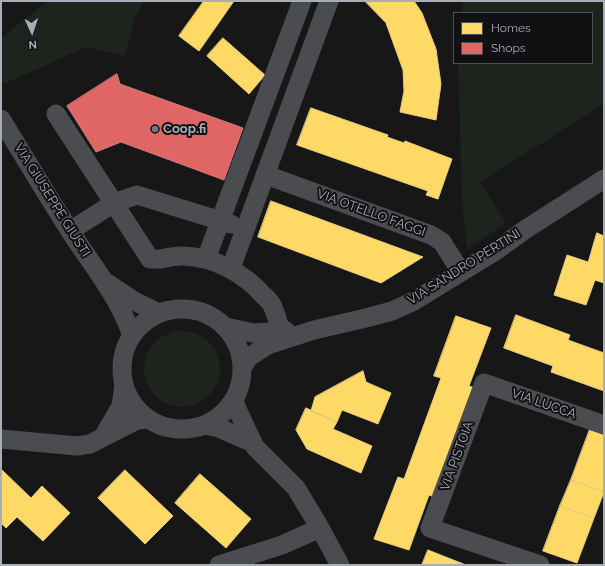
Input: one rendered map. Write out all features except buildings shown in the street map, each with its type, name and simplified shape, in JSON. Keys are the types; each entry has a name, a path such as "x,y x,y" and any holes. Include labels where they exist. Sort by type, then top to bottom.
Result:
{"street":[{"path":"206,259 302,1"},
{"path":"231,268 329,1"},
{"path":"261,113 284,122"},
{"path":"56,114 150,259 155,260 181,255 206,259 231,268 257,288 271,304 281,331"},
{"name":"VIA GIUSEPPE GIUSTI","path":"1,119 70,231 105,281 129,327 132,336"},
{"name":"VIA OTELLO FAGGI","path":"266,175 431,235 442,242 461,272"},
{"name":"VIA SANDRO PERTINI","path":"243,366 249,356 268,344 314,330 392,311 414,301 494,252 526,229 604,179"},
{"path":"70,231 114,204 137,195 245,229"},
{"name":"VIA GIUSEPPE GIUSTI","path":"105,281 134,301 159,313"},
{"path":"103,437 121,406 124,384 122,368 125,351 132,336 144,323 159,313 183,309 206,314 226,327 234,338 240,352 243,366 241,384 234,400 221,415 205,425 190,429 176,429 162,426 148,419 131,400 124,384"},
{"name":"VIA SANDRO PERTINI","path":"226,327 253,333 314,330"},
{"name":"VIA LUCCA","path":"484,383 604,425"},
{"name":"VIA PISTOIA","path":"484,383 430,528 540,565"},
{"path":"234,400 255,447 296,488 340,565"},
{"path":"1,439 76,446 90,444 137,420 148,419"},
{"path":"205,425 219,428 253,443"},
{"path":"219,565 282,545 320,528"}],"shaded area":[{"path":"48,1 144,1 135,17 125,56 86,47 4,84 1,79 1,38"},
{"path":"463,1 604,1 604,104 480,182 506,223 467,249 462,202 458,64 593,64 593,12 462,12"},
{"path":"182,331 196,334 209,342 217,355 220,369 217,383 209,396 196,404 182,407 168,404 155,396 147,383 144,369 147,355 155,342 168,334"}],"place":[{"name":"Coop.fi","path":"155,129"}]}
